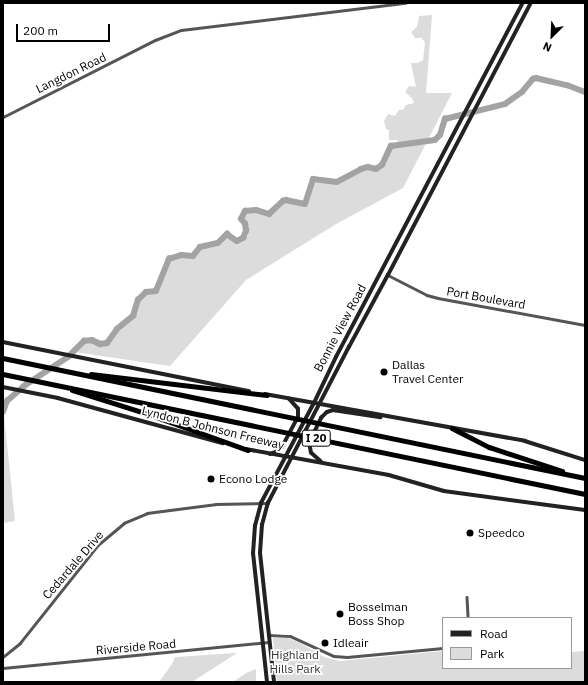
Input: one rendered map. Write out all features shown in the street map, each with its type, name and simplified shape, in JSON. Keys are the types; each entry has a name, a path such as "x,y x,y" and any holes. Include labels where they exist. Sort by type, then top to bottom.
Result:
{"highway":[{"name":"Lyndon B Johnson Freeway","path":"3,358 584,478"},
{"path":"63,371 266,395"},
{"name":"Lyndon B Johnson Freeway","path":"3,374 585,494"},
{"path":"47,383 148,414 248,450"},
{"path":"452,428 489,447 584,478"}],"main road":[{"name":"Bonnie View Road","path":"274,682 261,556 261,530 268,503 530,3"},
{"name":"Bonnie View Road","path":"267,682 264,643 253,554 255,526 261,503 284,457 314,403 336,357 475,96 522,4"},
{"path":"381,272 388,276"},
{"path":"3,342 266,395 396,419"},
{"path":"336,357 342,360"},
{"name":"Lyndon B Johnson Freeway","path":"3,387 71,402 248,450 389,475 431,488 585,510"},
{"path":"268,454 276,452 282,447 298,418 296,406 288,398"},
{"path":"322,463 311,453 309,443 321,418 327,412 333,410 525,441 585,460"},
{"path":"253,554 261,556"}],"street":[{"name":"Langdon Road","path":"3,117 155,40 181,30 405,3"},
{"name":"Port Boulevard","path":"388,276 428,295 438,298 585,325"},
{"name":"Cedardale Drive","path":"3,657 20,642 98,545 124,523 147,513 216,504 268,503"},
{"path":"467,597 468,617"},
{"path":"269,635 290,636 334,656 347,657 442,648"},
{"name":"Riverside Road","path":"3,668 270,642"}],"green space":[{"path":"432,15 426,93 452,93 403,188 336,224 246,280 170,366 74,352 88,339 94,338 107,342 113,339 121,326 135,316 138,305 149,291 158,290 166,274 166,266 171,259 182,254 193,257 203,246 220,244 228,234 233,235 240,240 244,240 248,235 247,224 244,220 247,211 256,209 271,214 288,198 299,202 309,201 312,182 316,178 338,181 360,168 384,163 390,147 399,144 397,140 389,140 389,130 386,129 384,121 388,114 395,116 399,110 403,110 406,105 414,103 412,98 405,92 409,86 416,87 411,63 418,63 423,60 425,42 421,38 415,38 411,32 417,27 419,16"},
{"path":"3,406 15,521 3,523"},
{"name":"Highland Hills Park","path":"273,638 288,638 324,657 340,661 442,651 442,669 572,669 572,652 585,651 585,682 277,682"},
{"path":"237,653 192,682 159,682 172,664 175,657"},
{"path":"256,669 256,682 233,682 246,673"}],"waterway":[{"path":"3,412 7,401 24,386 68,357 84,341 92,340 100,344 107,343 117,329 133,316 138,300 146,292 156,291 169,259 181,255 193,256 200,247 218,243 227,234 237,241 243,238 246,231 245,224 241,219 245,211 256,210 269,214 286,200 305,204 313,179 337,182 361,169 368,167 376,169 382,165 391,146 435,140 440,135 445,119 505,104 522,92 533,79 536,78 567,85 585,92"}],"place":[{"name":"Dallas Travel Center","path":"384,372"},
{"name":"Econo Lodge","path":"211,479"},
{"name":"Speedco","path":"470,533"},
{"name":"Bosselman Boss Shop","path":"340,614"},
{"name":"Idleair","path":"325,643"}]}
